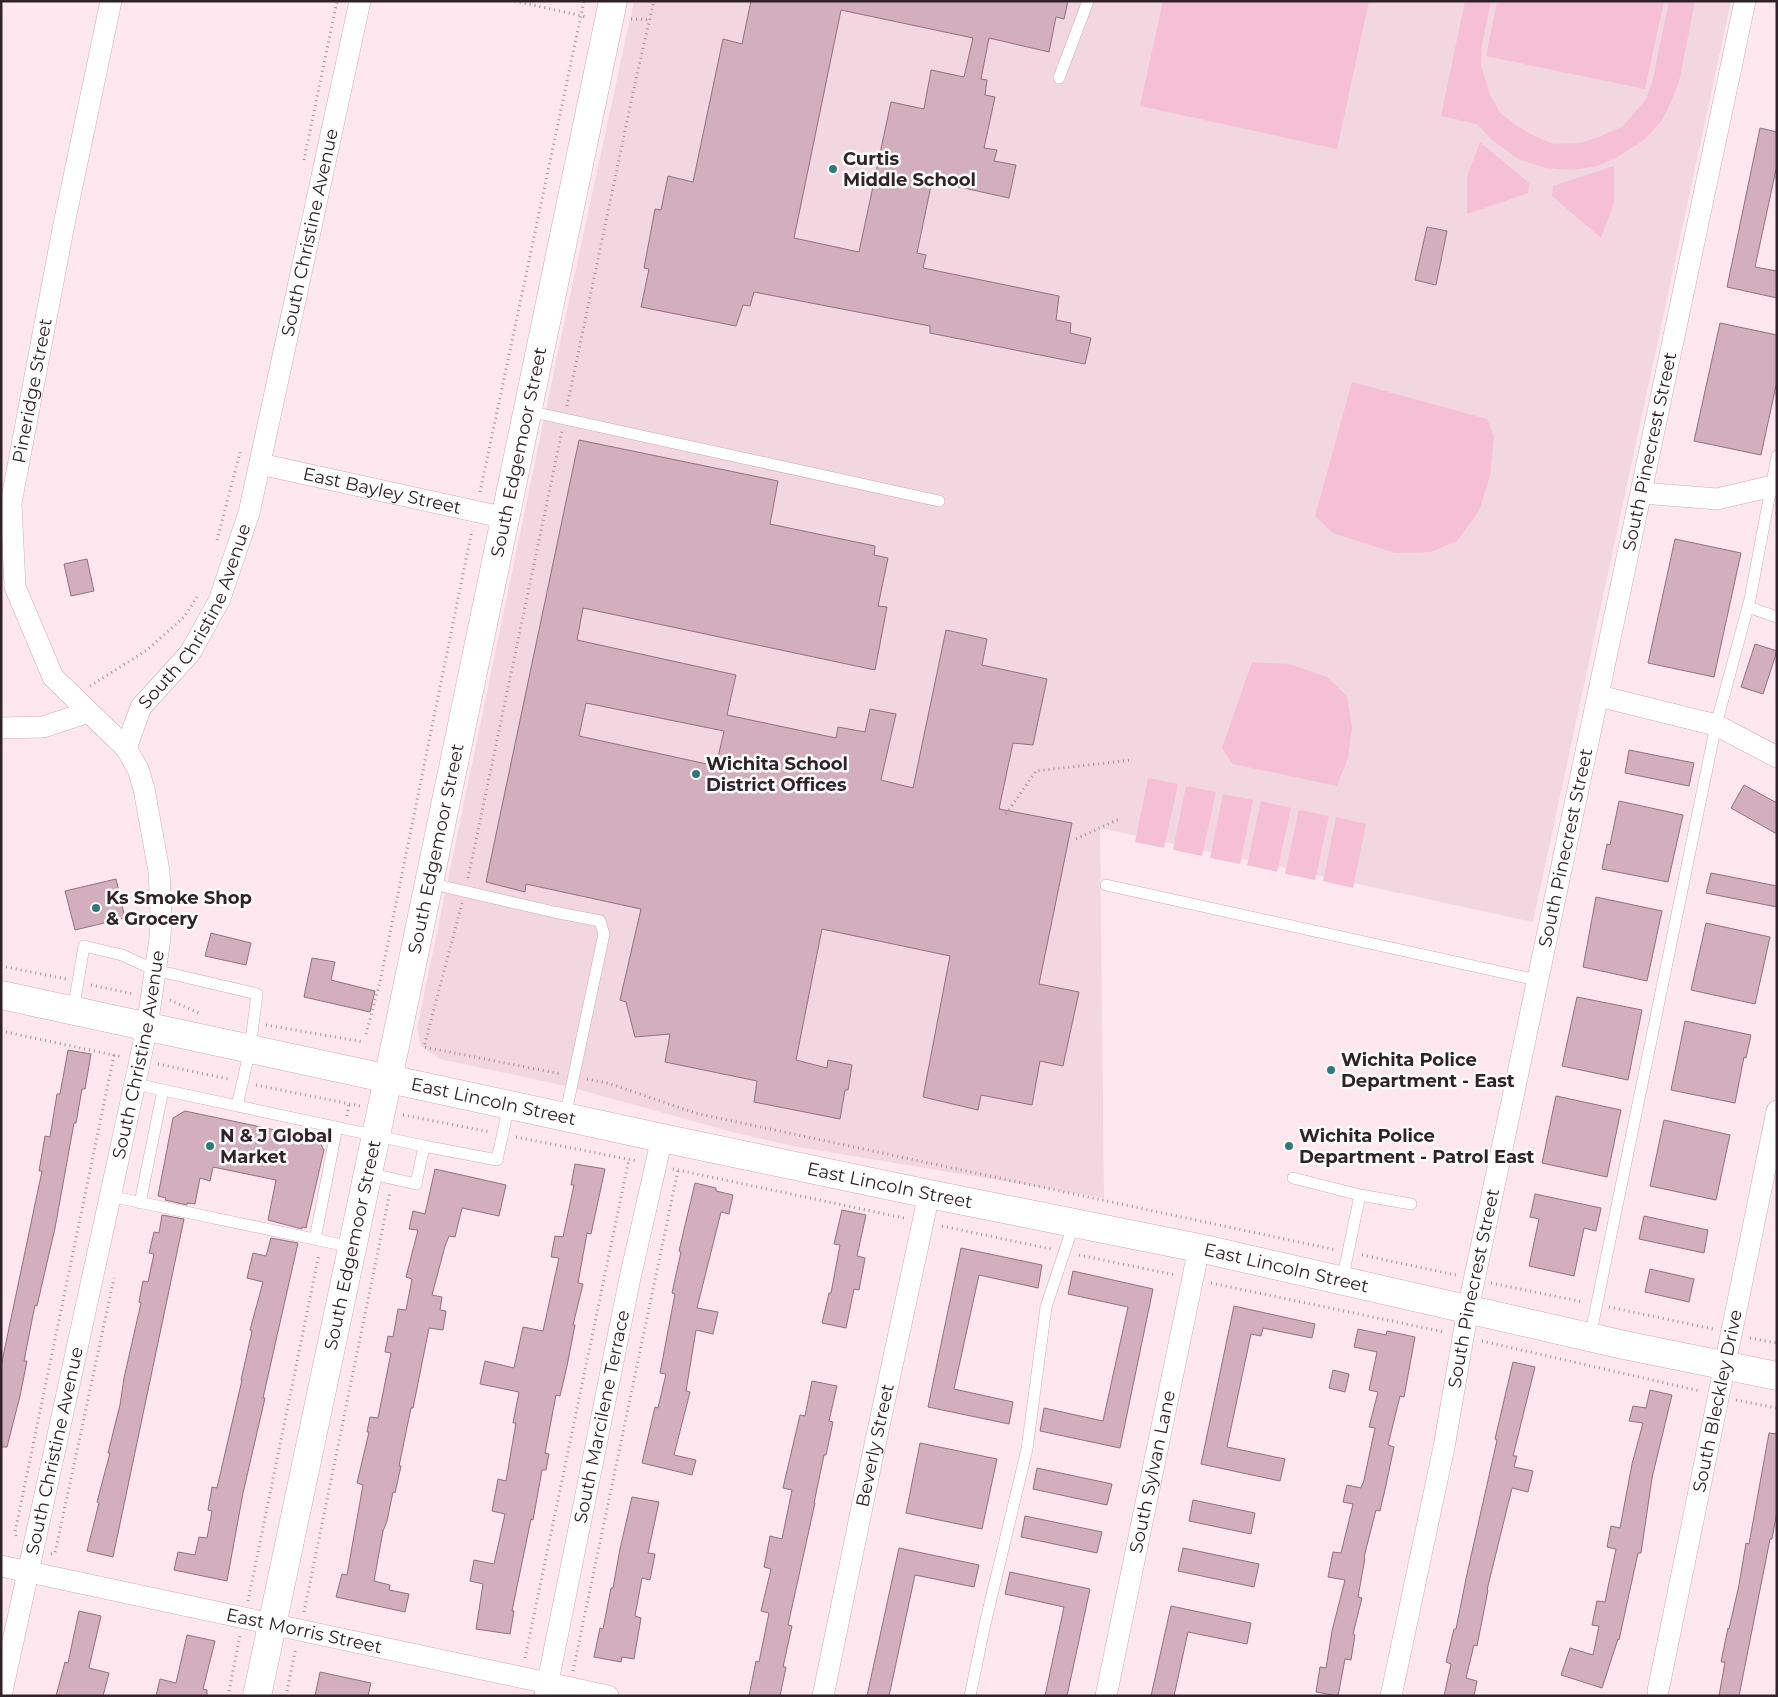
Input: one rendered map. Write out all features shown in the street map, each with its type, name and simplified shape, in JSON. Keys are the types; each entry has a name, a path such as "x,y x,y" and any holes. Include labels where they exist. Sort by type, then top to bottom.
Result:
{"street":[{"name":"Pineridge Street","path":"110,1 7,494 11,503 15,587 53,677 126,748"},
{"name":"South Christine Avenue","path":"2,1696 147,1027 160,938 162,913 159,871 144,790 138,769 126,748 141,708 190,653 219,601 249,513 360,1"},
{"name":"South Pinecrest Street","path":"1391,1696 1444,1447 1474,1279 1746,1"},
{"name":"South Edgemoor Street","path":"257,1696 352,1247 380,1176 391,1125 388,1079 611,10"},
{"name":"East Bayley Street","path":"260,464 506,518"},
{"path":"1642,493 1717,499 1773,486"},
{"path":"1599,696 1716,725 1777,757"},
{"path":"1,728 43,727 89,712"},
{"name":"East Lincoln Street","path":"1,995 147,1027 251,1036 388,1079 929,1194 1200,1248 1590,1337 1777,1376"},
{"name":"South Bleckley Drive","path":"1658,1691 1777,1111"},
{"name":"South Marcilene Terrace","path":"546,1689 630,1278 662,1138"},
{"name":"Beverly Street","path":"823,1696 929,1194"},
{"name":"South Sylvan Lane","path":"1106,1696 1200,1248"},
{"name":"East Morris Street","path":"1,1566 521,1677 546,1689 570,1688 608,1696"}],"lane":[{"path":"1060,78 1088,1"},
{"path":"528,411 939,501"},
{"path":"1590,1337 1716,725 1748,607 1773,486 1777,456"},
{"path":"1748,607 1777,616"},
{"path":"430,883 600,921 604,934 564,1117"},
{"path":"1106,886 1537,980"},
{"path":"73,1011 84,946 122,955 155,970 257,994 237,1106"},
{"path":"135,1084 341,1128 391,1125 424,1146 497,1160 509,1105"},
{"path":"140,1203 163,1090"},
{"path":"319,1240 341,1128"},
{"path":"380,1176 416,1184 424,1146"},
{"path":"1293,1178 1360,1195 1411,1204"},
{"path":"1342,1281 1360,1195"},
{"path":"110,1196 352,1247"},
{"path":"970,1696 985,1624 1027,1449 1046,1307 1074,1223"}],"path":[{"path":"303,164 336,1"},
{"path":"515,1 593,18 611,10 650,20"},
{"path":"654,1 634,84 465,891 424,1047 611,1084 695,1113 1777,1343"},
{"path":"216,544 243,441"},
{"path":"89,687 147,650 184,617 198,596"},
{"path":"1006,814 1036,771 1132,760"},
{"path":"1076,839 1119,818"},
{"path":"1,966 168,1000 204,1015"},
{"path":"1,1031 349,1104 391,1125 502,1134 630,1159 1463,1337 1777,1408"},
{"path":"251,1036 364,1042"},
{"path":"341,1128 349,1104"},
{"path":"521,1677 630,1159"},
{"path":"570,1688 678,1170"},
{"path":"286,1696 300,1630 380,1176"},
{"path":"228,1696 319,1240"}],"shaded area":[{"path":"634,1 1731,1 1533,922 1100,828 1104,1198 793,1146 736,1133 566,1086 440,1059 421,1046 417,1028 559,347"},
{"path":"1163,1 1369,1 1337,149 1140,106"},
{"path":"1465,1 1491,1 1482,45 1481,66 1490,94 1500,113 1534,136 1554,144 1580,143 1622,127 1646,99 1652,83 1669,1 1695,1 1679,82 1661,122 1644,140 1619,156 1598,166 1571,170 1545,168 1518,159 1492,140 1477,124 1441,116"},
{"path":"1497,1 1664,1 1645,89 1486,56"},
{"path":"1480,142 1529,183 1528,193 1467,214 1467,176"},
{"path":"1614,166 1614,203 1601,238 1552,196 1553,186"},
{"path":"1352,382 1487,419 1494,436 1490,476 1479,511 1457,541 1431,552 1395,553 1333,533 1315,516"},
{"path":"1252,662 1289,664 1327,677 1347,696 1352,727 1348,758 1337,786 1233,764 1222,748"},
{"path":"1148,778 1178,784 1164,848 1135,842"},
{"path":"1186,786 1216,792 1202,856 1173,850"},
{"path":"1223,794 1253,800 1240,864 1210,858"},
{"path":"1261,801 1291,808 1277,872 1247,865"},
{"path":"1299,810 1329,816 1315,880 1285,874"},
{"path":"1336,817 1366,824 1353,888 1323,881"}],"building":[{"name":"Curtis Middle School","path":"751,1 1068,1 1064,19 1056,17 1049,52 989,38 981,79 987,80 985,95 995,97 984,148 997,150 994,161 1016,165 1009,198 932,181 917,253 926,255 923,268 1059,296 1056,320 1071,323 1070,333 1091,338 1085,364 930,333 930,326 754,292 750,306 743,305 736,326 641,307 649,269 644,268 655,209 661,210 668,176 693,182 723,39 742,44","holes":["841,10 973,38 964,77 931,70 924,109 891,102 859,252 794,238"]},
{"path":"1760,128 1777,132 1777,165 1755,267 1777,271 1777,298 1727,287"},
{"path":"1427,227 1447,231 1436,285 1415,280"},
{"path":"1720,323 1777,335 1777,381 1761,455 1694,441"},
{"name":"Wichita School District Offices","path":"579,440 778,481 770,524 875,546 874,555 888,558 878,606 887,607 875,670 583,608 577,640 736,675 727,715 836,738 838,727 865,732 870,709 896,714 881,780 913,788 946,630 987,639 982,665 1047,679 1033,745 1013,743 999,809 1072,823 1039,984 1079,992 1063,1066 1040,1061 1032,1105 981,1095 978,1110 923,1097 950,956 822,929 796,1060 827,1068 828,1060 852,1065 848,1090 845,1090 840,1119 754,1102 757,1081 665,1062 670,1034 635,1037 626,1002 620,1000 641,909 526,884 525,892 486,882","holes":["586,703 724,731 716,766 579,736"]},
{"path":"1675,539 1741,553 1714,677 1648,663"},
{"path":"87,559 94,591 71,596 64,564"},
{"path":"1755,644 1777,651 1763,694 1741,687"},
{"path":"1629,750 1694,763 1689,786 1625,773"},
{"path":"1744,785 1777,803 1777,834 1731,808"},
{"path":"1619,801 1683,815 1668,882 1602,869 1607,844 1610,845"},
{"path":"1711,873 1777,886 1777,907 1706,893"},
{"path":"116,879 125,918 75,930 65,891"},
{"path":"1596,897 1662,911 1647,981 1583,967"},
{"path":"1706,923 1770,937 1755,1004 1691,990"},
{"path":"211,933 251,943 246,965 205,956"},
{"path":"312,958 335,962 331,980 375,991 370,1012 304,997"},
{"path":"1577,997 1642,1010 1628,1080 1562,1066"},
{"path":"1685,1021 1751,1035 1746,1058 1744,1057 1735,1103 1671,1090"},
{"path":"68,1050 91,1054 85,1089 82,1089 76,1123 74,1123 55,1228 37,1306 35,1305 24,1361 27,1361 20,1396 7,1447 1,1447 1,1366 42,1171 39,1171 45,1136 50,1137 57,1094 60,1094"},
{"path":"1556,1096 1621,1110 1607,1177 1542,1163"},
{"path":"185,1111 318,1139 324,1150 306,1228 302,1227 302,1229 268,1220 276,1180 213,1167 210,1181 200,1178 195,1204 187,1203 187,1205 165,1200 166,1198 158,1196 173,1118"},
{"path":"1664,1120 1730,1135 1716,1200 1650,1186"},
{"path":"575,1164 605,1169 591,1234 587,1233 578,1283 583,1284 573,1325 575,1325 560,1396 556,1395 545,1453 549,1454 546,1470 542,1470 533,1520 531,1519 512,1611 514,1611 510,1634 476,1629 483,1584 470,1581 474,1560 494,1564 505,1514 492,1511 498,1479 506,1481 516,1423 513,1423 519,1392 480,1384 485,1361 514,1368 523,1327 543,1331 559,1258 551,1257 555,1236 563,1237 574,1185 571,1185"},
{"path":"435,1169 506,1185 499,1216 462,1208 455,1237 449,1236 445,1246 432,1295 442,1297 440,1310 446,1311 443,1330 429,1328 399,1466 401,1466 383,1531 374,1581 390,1585 389,1590 409,1594 405,1612 336,1597 342,1574 347,1575 363,1485 357,1483 369,1432 367,1432 370,1417 378,1418 391,1353 385,1352 388,1336 393,1337 398,1309 406,1310 412,1279 406,1277 418,1230 409,1229 413,1211 425,1214"},
{"path":"695,1183 716,1188 716,1191 733,1195 729,1214 721,1212 697,1308 718,1312 713,1334 696,1330 686,1391 690,1392 674,1455 696,1460 692,1475 642,1463 655,1407 658,1408 666,1374 660,1373 675,1294 672,1293 681,1252 679,1251"},
{"path":"1535,1194 1601,1208 1596,1231 1584,1228 1574,1276 1529,1266 1539,1219 1530,1217"},
{"path":"842,1210 866,1215 857,1256 865,1258 859,1290 854,1289 846,1328 822,1323 829,1293 831,1293 840,1245 834,1244"},
{"path":"162,1215 184,1219 113,1557 87,1551 120,1405 124,1378 141,1303 139,1302 143,1281 148,1282 154,1254 149,1253 154,1232 159,1233"},
{"path":"1644,1216 1708,1230 1704,1253 1639,1239"},
{"path":"271,1238 298,1243 243,1493 227,1581 174,1570 178,1552 195,1555 199,1537 207,1538 212,1511 208,1510 212,1487 217,1488 242,1380 252,1331 250,1330 263,1282 247,1278 253,1253 266,1256"},
{"path":"961,1248 1042,1265 1038,1288 979,1275 954,1389 1013,1402 1009,1424 928,1407"},
{"path":"1650,1269 1694,1279 1689,1302 1645,1292"},
{"path":"1073,1271 1153,1289 1120,1448 1040,1431 1044,1408 1103,1421 1128,1307 1068,1294"},
{"path":"1234,1306 1315,1324 1312,1338 1263,1328 1261,1336 1251,1334 1227,1447 1285,1459 1280,1481 1201,1464"},
{"path":"1358,1329 1386,1335 1387,1331 1415,1337 1404,1397 1400,1396 1388,1445 1394,1447 1380,1511 1376,1510 1364,1557 1358,1597 1362,1598 1353,1634 1355,1635 1351,1660 1345,1659 1338,1696 1316,1692 1320,1667 1326,1668 1332,1631 1345,1580 1328,1577 1333,1552 1341,1553 1353,1504 1343,1502 1347,1485 1361,1488 1364,1480 1375,1428 1369,1427 1378,1392 1369,1390 1377,1352 1354,1347"},
{"path":"1513,1362 1535,1367 1513,1456 1517,1456 1514,1467 1533,1471 1528,1492 1512,1488 1487,1590 1477,1646 1474,1645 1466,1678 1477,1681 1474,1696 1444,1696 1451,1664 1446,1662 1454,1629 1456,1629 1497,1440 1495,1439"},
{"path":"1333,1370 1349,1374 1345,1392 1329,1388"},
{"path":"812,1381 837,1386 829,1421 833,1422 826,1455 824,1455 788,1625 792,1626 783,1667 786,1667 780,1696 749,1696 756,1661 759,1662 769,1613 761,1611 771,1569 764,1567 770,1536 782,1539 792,1490 783,1488 800,1415 805,1416"},
{"path":"1650,1390 1672,1395 1652,1478 1641,1553 1638,1553 1619,1640 1602,1688 1561,1675 1570,1648 1593,1655 1599,1626 1592,1625 1597,1601 1605,1602 1616,1549 1607,1547 1611,1526 1620,1528 1632,1464 1643,1423 1629,1421 1633,1406 1646,1408"},
{"path":"1769,1433 1777,1434 1777,1511 1772,1539 1770,1539 1739,1696 1719,1696 1725,1662 1721,1662 1739,1585 1746,1543 1749,1544"},
{"path":"920,1443 997,1459 982,1529 906,1513"},
{"path":"1037,1468 1112,1484 1107,1505 1033,1489"},
{"path":"632,1497 659,1502 648,1553 655,1554 650,1580 642,1578 635,1616 641,1618 634,1659 622,1657 621,1662 594,1657 600,1628 603,1629 611,1588 613,1588"},
{"path":"1193,1500 1255,1513 1251,1534 1189,1521"},
{"path":"1025,1516 1102,1532 1097,1553 1021,1537"},
{"path":"899,1548 979,1565 974,1587 915,1575 889,1696 867,1696"},
{"path":"1183,1548 1259,1564 1254,1587 1178,1571"},
{"path":"1010,1572 1090,1589 1067,1696 1045,1696 1064,1607 1005,1594"},
{"path":"1171,1606 1251,1623 1247,1644 1188,1632 1174,1696 1151,1696"},
{"path":"79,1611 101,1616 89,1668 109,1673 103,1696 56,1696 65,1662 68,1663"},
{"path":"187,1635 215,1641 203,1689 207,1690 207,1696 156,1696 160,1679 176,1683"},
{"path":"320,1672 371,1683 368,1696 315,1696"}],"place":[{"name":"Curtis Middle School","path":"833,169"},
{"name":"Wichita School District Offices","path":"696,774"},
{"name":"Ks Smoke Shop & Grocery","path":"96,908"},
{"name":"Wichita Police Department - East","path":"1331,1070"},
{"name":"N & J Global Market","path":"210,1146"},
{"name":"Wichita Police Department - Patrol East","path":"1289,1146"}]}
